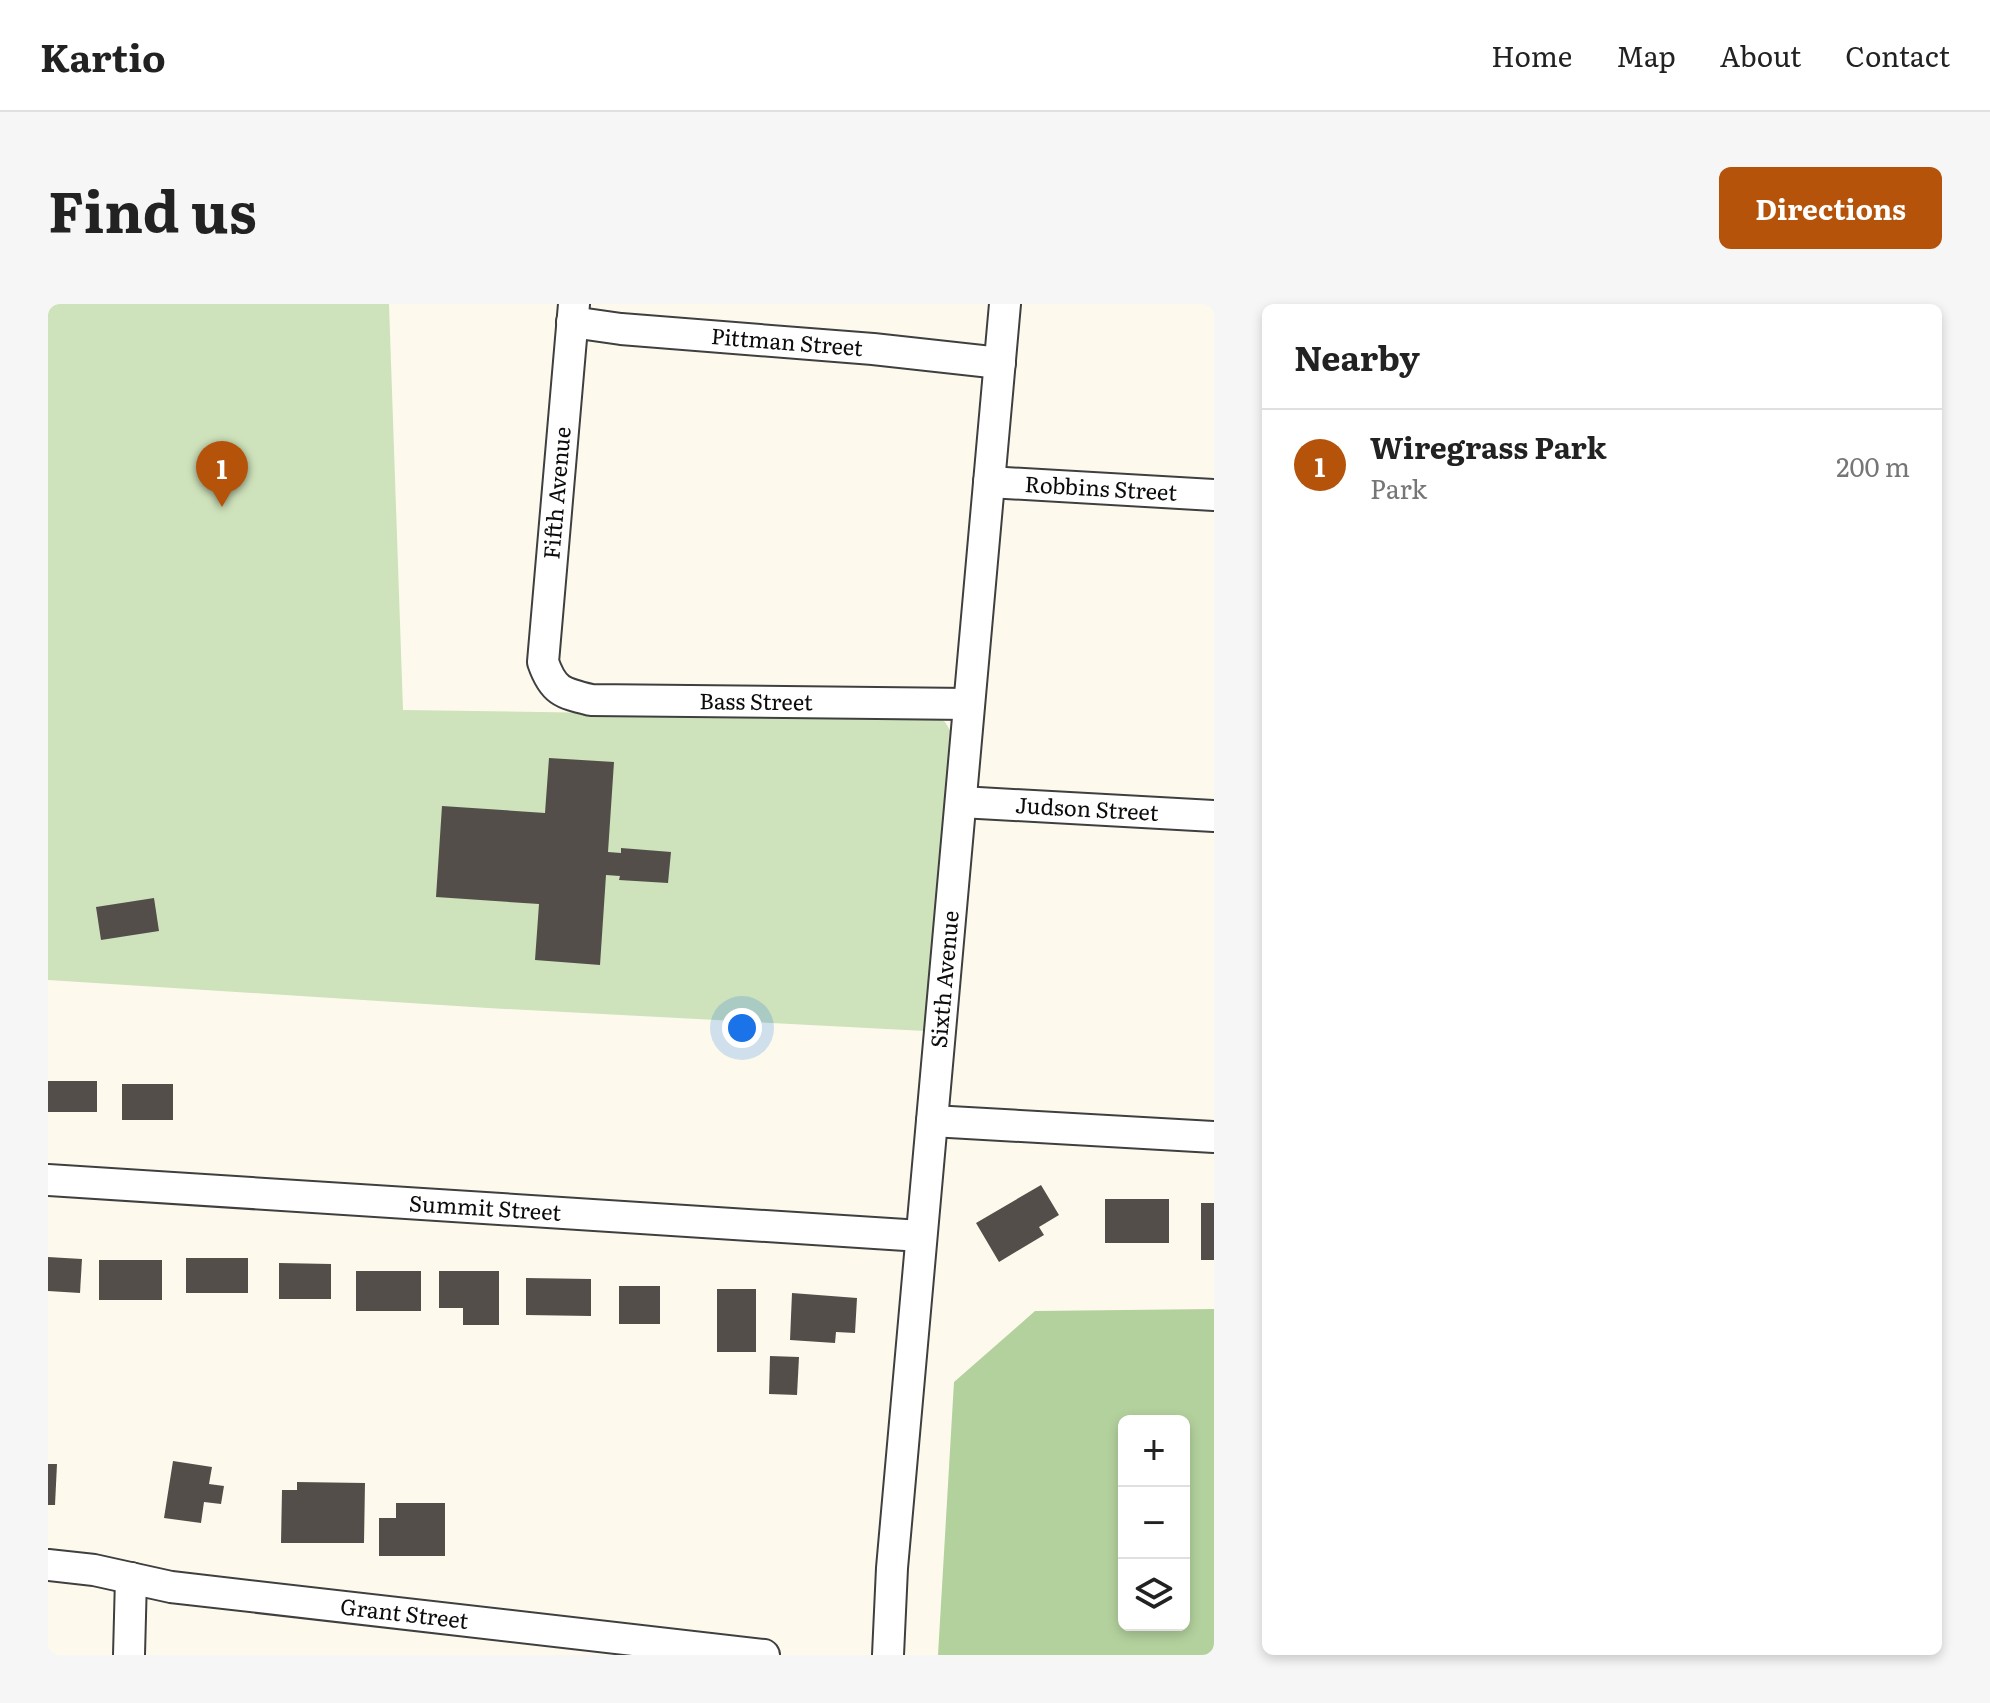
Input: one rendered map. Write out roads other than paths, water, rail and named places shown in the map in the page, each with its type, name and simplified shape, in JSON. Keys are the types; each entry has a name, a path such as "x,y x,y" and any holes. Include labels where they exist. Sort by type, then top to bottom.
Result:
{"street":[{"name":"Sixth Avenue","path":"888,1655 892,1568 1005,304"},
{"name":"Pittman Street","path":"573,313 621,329 873,349 1000,363"},
{"name":"Fifth Avenue","path":"550,681 543,662 573,313"},
{"name":"Robbins Street","path":"989,482 1214,495"},
{"name":"Bass Street","path":"550,681 565,694 591,700 969,704"},
{"name":"Judson Street","path":"961,802 1214,816"},
{"path":"932,1121 1214,1137"},
{"name":"Summit Street","path":"48,1180 921,1236"},
{"name":"Grant Street","path":"48,1565 94,1570 171,1587 764,1655"},
{"path":"129,1655 131,1578"}],"place":[{"name":"Wiregrass Park","path":"222,507"}]}
